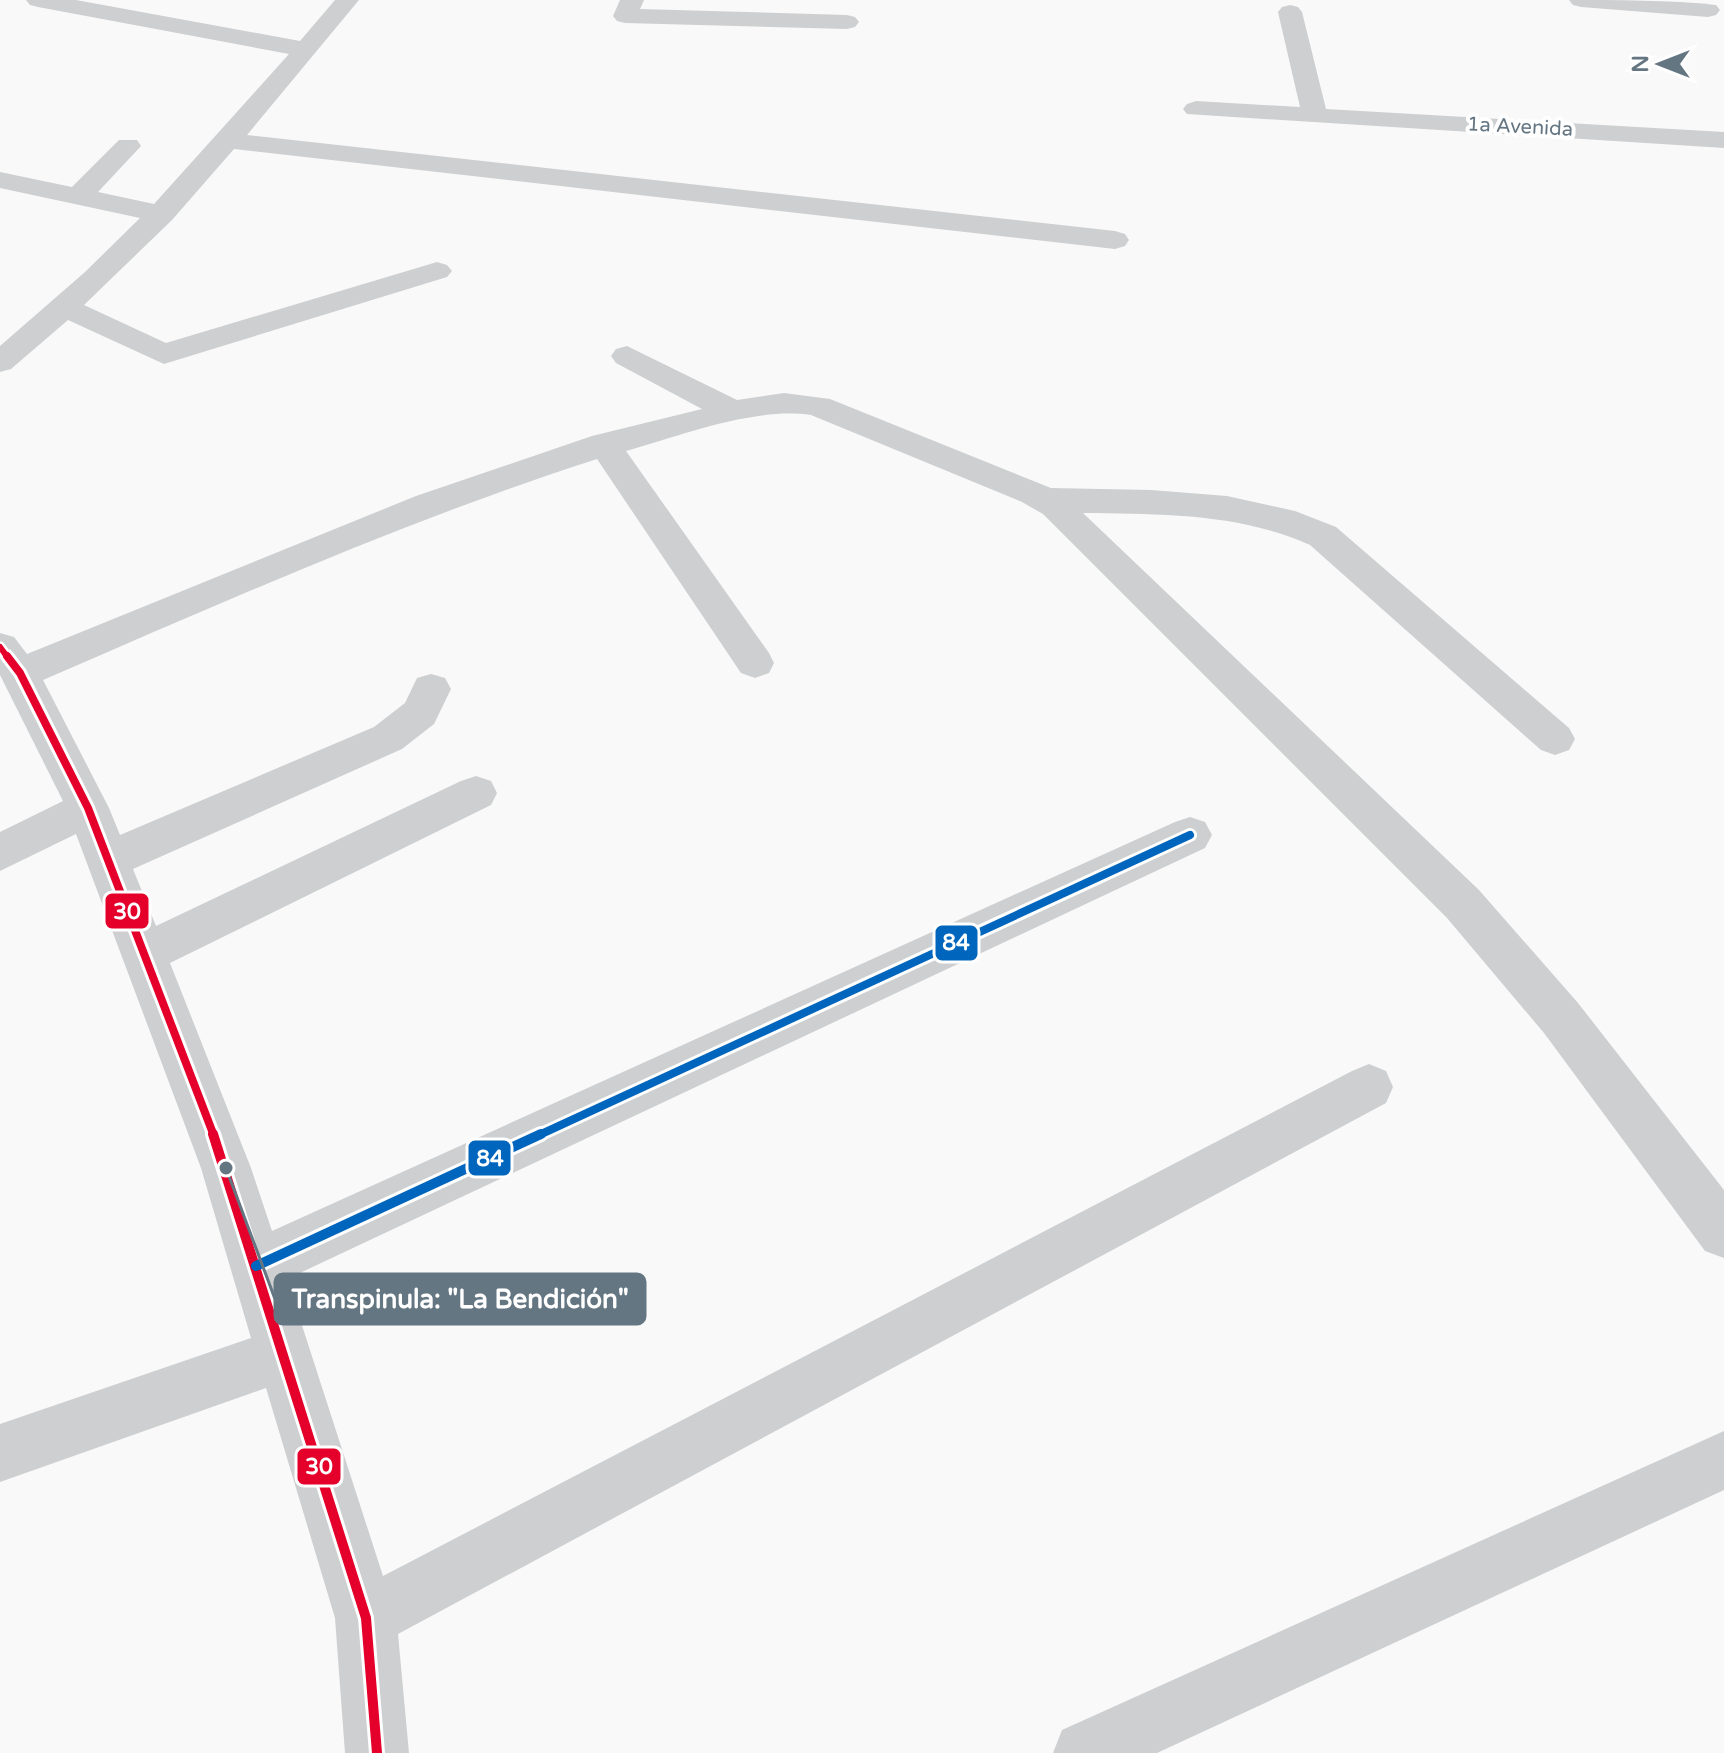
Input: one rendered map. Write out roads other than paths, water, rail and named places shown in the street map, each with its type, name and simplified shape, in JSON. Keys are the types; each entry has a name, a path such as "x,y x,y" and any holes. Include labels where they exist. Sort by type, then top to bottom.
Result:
{"street":[{"path":"38,0 117,6 306,50"},
{"path":"0,362 66,308 162,214 230,141 347,0"},
{"path":"632,0 624,14 629,17 847,22"},
{"path":"1581,0 1710,14"},
{"path":"1290,12 1315,115"},
{"name":"1a Avenida","path":"1196,109 1724,140"},
{"path":"230,141 1115,240"},
{"path":"78,196 128,146"},
{"path":"0,180 162,214"},
{"path":"66,308 164,354 437,271"},
{"path":"627,356 734,412"},
{"path":"377,1753 366,1618 226,1168 88,808 10,660 400,513 604,444 734,412 792,403 818,406 1048,500 1153,503 1240,511 1299,522 1323,536 1555,739"},
{"path":"604,444 755,663"},
{"path":"1048,500 1463,904 1561,1018 1724,1232"},
{"path":"108,860 388,738 420,713 431,689"},
{"path":"143,954 476,793"},
{"path":"0,853 88,808"},
{"path":"256,1266 1190,835"},
{"path":"366,1618 1369,1087"},
{"path":"0,1453 284,1354"},
{"path":"1085,1753 1724,1460"}],"place":[{"name":"Transpinula: \"La Bendición\"","path":"226,1168"}]}
